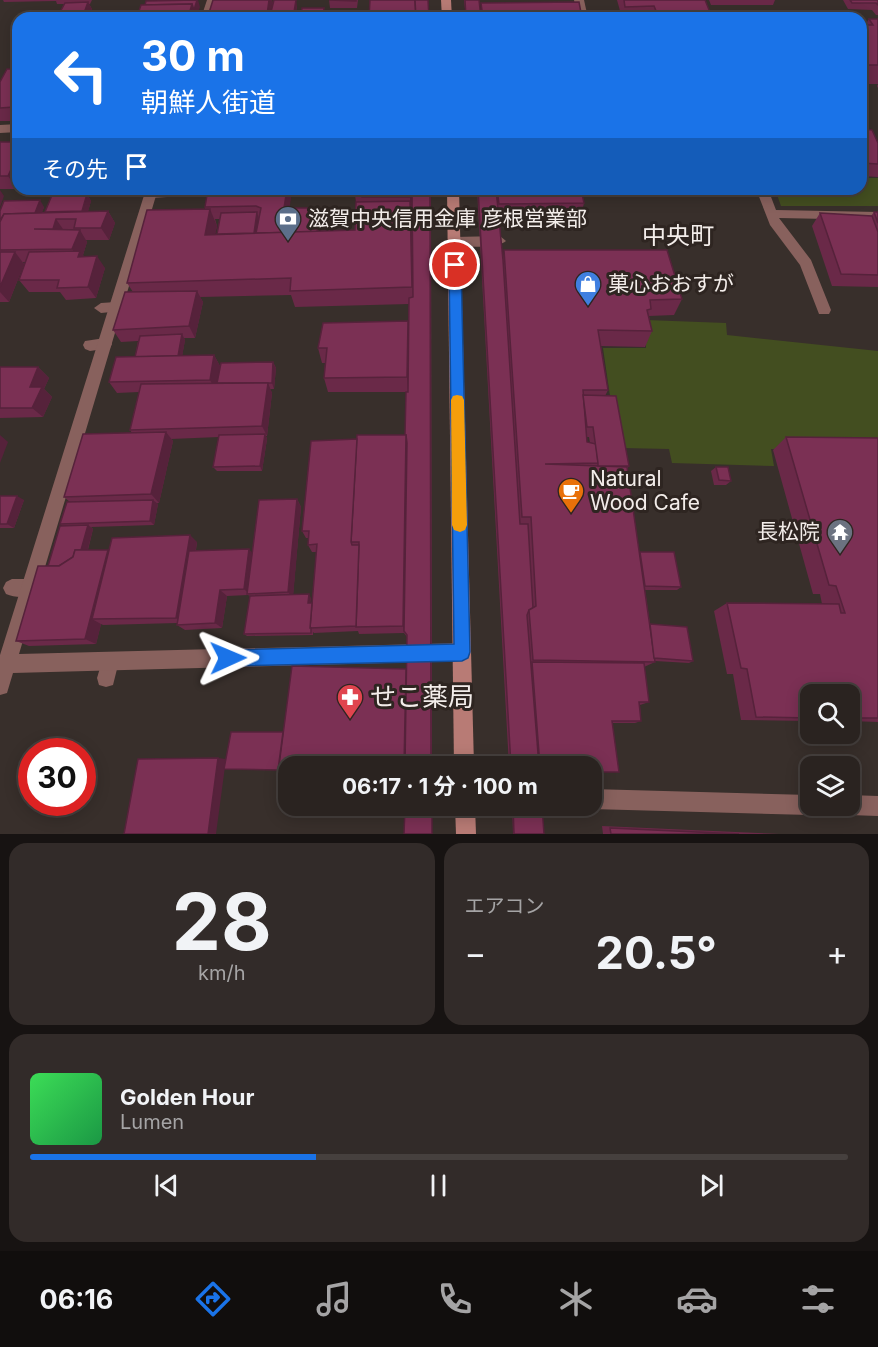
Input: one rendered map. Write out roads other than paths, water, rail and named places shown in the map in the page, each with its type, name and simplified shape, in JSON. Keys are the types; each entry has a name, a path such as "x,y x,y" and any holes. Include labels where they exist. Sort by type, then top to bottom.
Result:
{"street":[{"path":"0,686 3,663 21,588 109,308 155,195"},
{"path":"453,195 464,756"},
{"path":"764,195 770,214 806,263 824,310"},
{"path":"770,214 878,216"},
{"path":"454,242 501,241"},
{"path":"3,663 108,669 462,652"},
{"path":"602,799 800,804"},
{"path":"860,805 878,806"},
{"path":"465,816 466,834"}],"place":[{"name":"滋賀中央信用金庫 彦根営業部","path":"288,242"},
{"name":"菓心おおすが","path":"588,307"},
{"name":"Natural Wood Cafe","path":"571,514"},
{"name":"長松院","path":"840,555"},
{"name":"せこ薬局","path":"350,720"}],"district":[{"name":"中央町","path":"678,236"}]}
